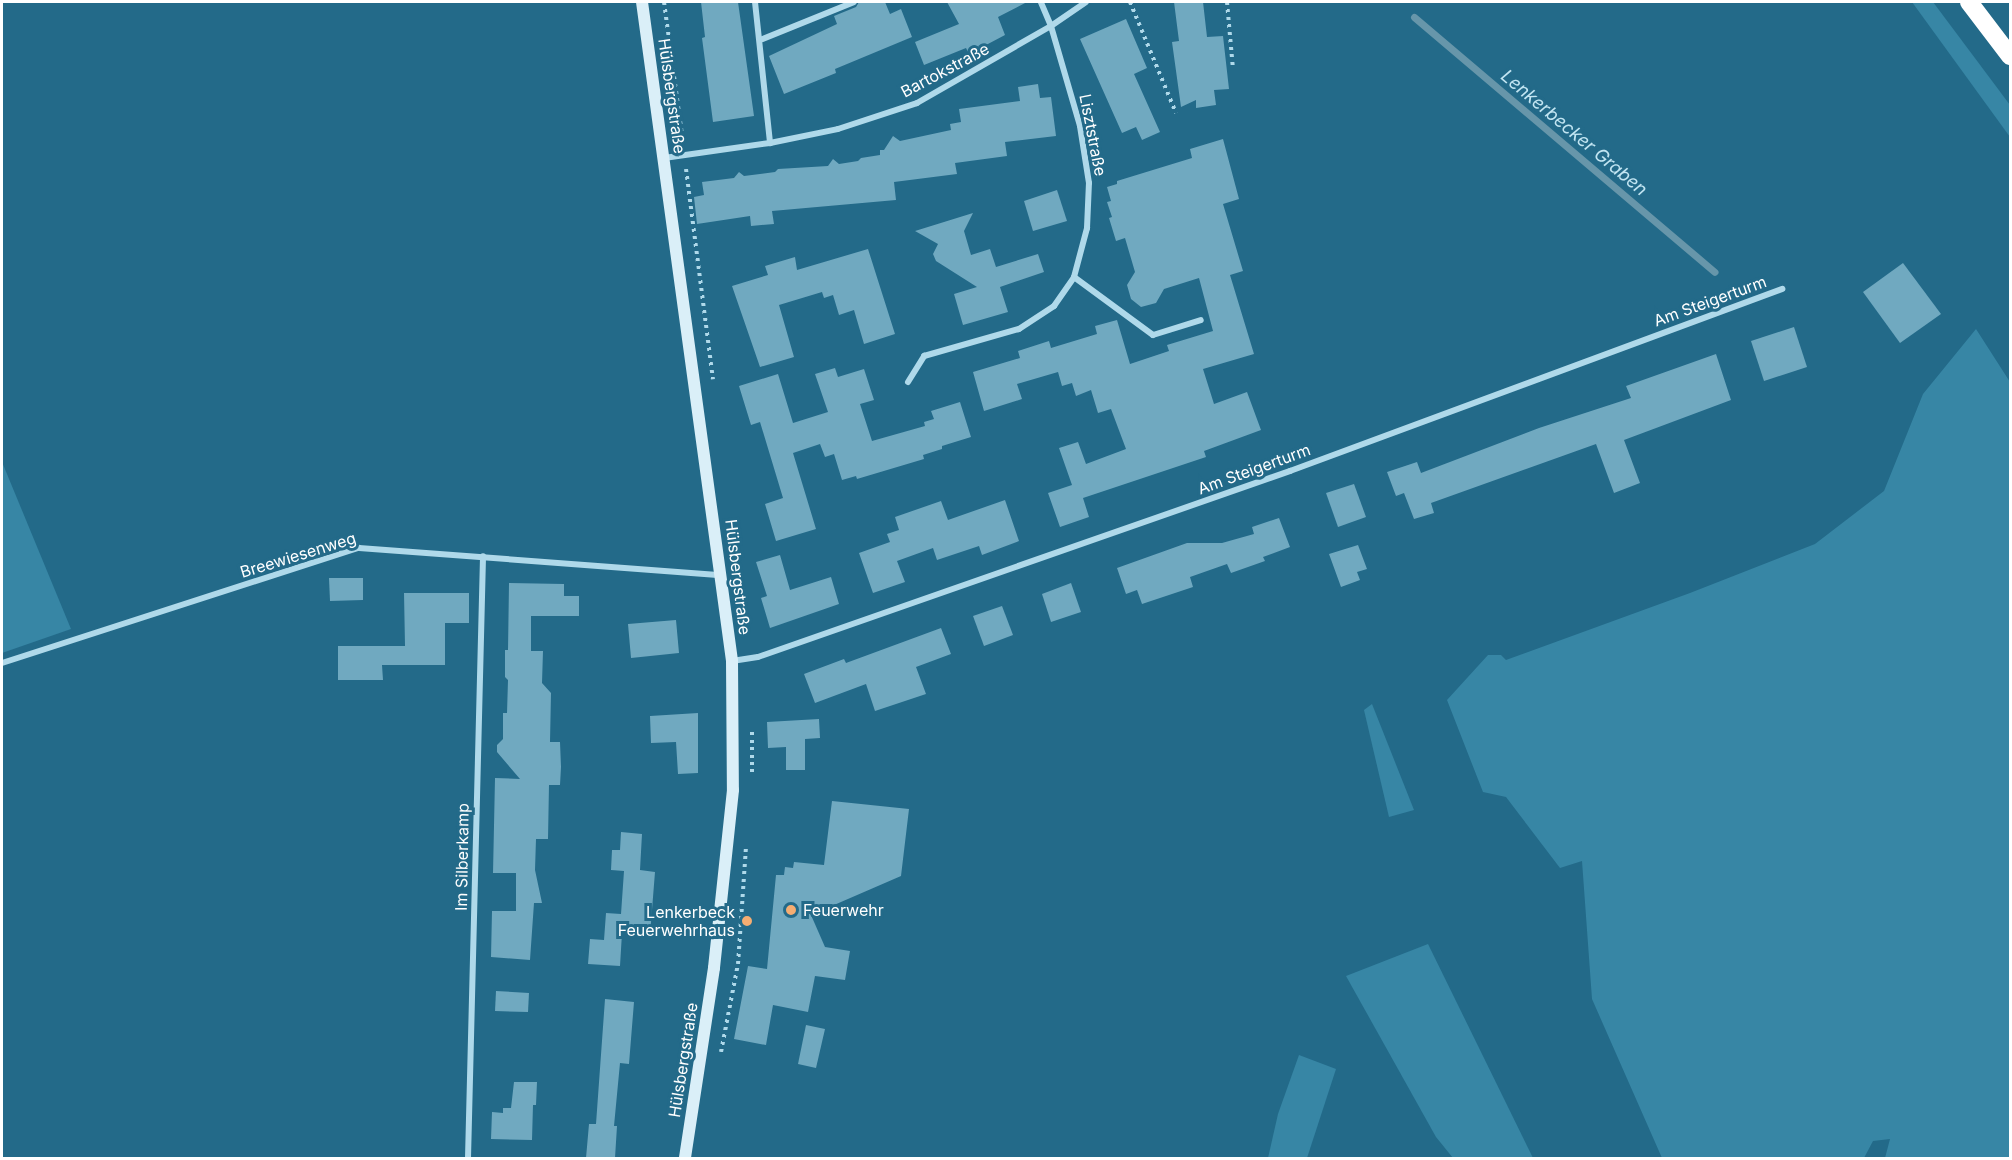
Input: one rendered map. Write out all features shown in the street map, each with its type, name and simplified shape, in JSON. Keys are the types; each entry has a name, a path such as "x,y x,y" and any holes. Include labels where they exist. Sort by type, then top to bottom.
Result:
{"highway":[{"path":"1969,2 2010,57"}],"street":[{"name":"Hülsbergstraße","path":"642,2 732,661 733,790 714,968 685,1158"},
{"path":"755,2 770,143"},
{"path":"760,40 854,2"},
{"name":"Lisztstraße","path":"908,382 924,356 1019,329 1054,306 1074,277 1087,228 1089,183 1080,126 1052,27 1041,2"},
{"name":"Bartokstraße","path":"664,158 770,143 838,129 917,103 1052,27 1086,2"},
{"path":"1074,277 1153,334 1201,320"},
{"name":"Am Steigerturm","path":"732,661 758,657 1290,471 1782,290"},
{"name":"Breewiesenweg","path":"2,663 359,548 722,575"},
{"name":"Im Silberkamp","path":"468,1158 483,556"}],"path":[{"path":"1130,2 1176,113"},
{"path":"1227,2 1233,69"}],"shaded area":[{"path":"1912,2 1933,2 2010,105 2010,137"},
{"path":"1976,329 2010,382 2010,1158 1885,1158 1890,1139 1873,1141 1864,1158 1662,1158 1592,999 1582,861 1560,868 1506,797 1483,792 1447,700 1488,655 1501,655 1506,660 1690,593 1815,544 1884,491 1923,394"},
{"path":"2,462 71,629 2,653"},
{"path":"1372,704 1414,810 1389,817 1364,710"},
{"path":"1428,944 1533,1158 1453,1158 1436,1137 1346,976"},
{"path":"1299,1055 1336,1069 1307,1158 1268,1158 1278,1114"}],"building":[{"path":"701,2 738,2 754,116 713,122 702,38 705,37"},
{"path":"859,2 885,2 890,14 901,9 912,37 835,69 836,73 784,94 769,56 837,24 834,16 856,7"},
{"path":"947,2 1027,2 998,17 1005,35 969,54 966,48 924,65 915,42 959,24"},
{"path":"1174,2 1203,2 1207,37 1223,36 1229,89 1214,90 1216,105 1196,108 1196,100 1181,107 1172,42 1179,41"},
{"path":"1126,19 1147,68 1134,74 1160,132 1142,140 1136,127 1122,133 1080,39"},
{"path":"1038,84 1040,98 1051,97 1056,136 1005,142 1007,156 955,163 957,174 894,182 896,200 772,211 774,224 751,226 750,216 697,224 694,197 704,195 702,182 734,178 739,172 744,176 775,172 778,169 828,166 833,159 839,164 880,155 880,150 884,150 893,136 900,141 951,130 950,124 961,122 959,109 1020,101 1018,87"},
{"path":"1223,139 1239,199 1223,204 1243,271 1230,275 1254,354 1203,369 1214,404 1247,392 1261,430 1204,451 1206,457 1083,498 1089,517 1060,527 1048,493 1072,485 1059,448 1078,442 1086,464 1126,449 1111,409 1098,413 1091,390 1076,396 1072,383 1062,386 1058,372 1017,384 1022,399 984,411 973,372 1020,358 1018,351 1049,341 1051,348 1097,334 1095,326 1117,320 1130,364 1169,351 1167,345 1213,331 1199,278 1164,289 1156,303 1141,307 1131,299 1127,285 1135,272 1125,238 1116,241 1109,218 1112,217 1107,202 1111,201 1107,187 1117,184 1117,181 1192,158 1190,149"},
{"path":"1057,190 1067,221 1033,231 1024,201"},
{"path":"973,213 964,231 971,255 990,249 996,267 1038,254 1044,272 1000,287 1008,312 963,325 954,294 977,287 936,261 933,254 938,244 915,231"},
{"path":"868,249 895,334 864,344 854,310 839,315 833,295 824,298 822,292 779,305 794,357 760,367 732,286 768,275 765,266 795,257 797,270"},
{"path":"1903,263 1941,314 1900,343 1863,292"},
{"path":"1794,327 1807,367 1764,381 1751,341"},
{"path":"1716,354 1731,400 1624,440 1640,483 1614,493 1596,444 1431,503 1434,513 1414,519 1404,493 1396,496 1387,472 1417,462 1421,473 1539,428 1631,398 1626,386"},
{"path":"835,368 838,377 864,369 874,400 860,404 872,441 925,426 924,422 934,419 931,411 960,402 971,437 942,446 942,449 923,455 924,459 857,479 856,476 842,480 834,454 825,457 820,444 793,453 816,529 776,541 765,504 783,498 760,422 751,425 739,386 778,374 793,423 828,412 815,374"},
{"path":"1354,484 1366,517 1338,527 1326,493"},
{"path":"1005,500 1019,541 982,555 979,546 937,560 933,548 897,561 905,582 873,593 859,553 890,542 887,534 899,530 895,517 941,501 948,520"},
{"path":"1279,518 1290,547 1263,557 1265,561 1231,573 1227,564 1190,577 1193,587 1142,604 1137,590 1126,594 1117,568 1187,543 1222,543 1254,534 1252,527"},
{"path":"1358,545 1367,569 1357,572 1360,580 1341,587 1329,554"},
{"path":"780,555 790,590 831,577 839,604 770,628 761,598 767,596 756,562"},
{"path":"329,578 363,578 363,600 330,601"},
{"path":"509,583 564,584 564,596 579,596 579,616 531,616 531,651 543,651 542,683 551,693 550,742 560,742 561,767 560,785 549,785 548,839 536,839 535,870 542,903 534,903 530,960 491,957 492,911 516,911 516,873 493,873 495,778 520,779 497,752 497,745 503,739 503,713 507,713 508,680 505,677 505,650 508,650"},
{"path":"1071,583 1081,612 1051,622 1042,594"},
{"path":"404,593 469,593 469,623 445,623 445,665 382,665 383,680 338,680 338,646 405,646"},
{"path":"1002,606 1013,635 984,646 973,616"},
{"path":"676,620 679,653 631,658 628,624"},
{"path":"941,628 951,654 916,667 926,694 875,711 866,684 815,703 804,674 844,659 846,663"},
{"path":"698,713 698,773 678,774 676,742 651,743 650,716"},
{"path":"819,719 820,738 805,739 805,770 786,770 786,747 768,748 767,722"},
{"path":"832,801 909,809 901,876 811,915 825,947 850,951 845,980 815,976 808,1012 773,1005 766,1045 734,1039 748,966 767,969 776,875 784,875 785,867 793,868 794,862 824,865"},
{"path":"621,832 642,834 640,870 655,872 650,935 622,933 620,966 588,964 590,939 604,940 606,913 621,914 624,871 611,870 612,850 620,850"},
{"path":"496,991 529,993 528,1012 495,1011"},
{"path":"605,999 634,1002 629,1064 620,1063 614,1126 617,1126 615,1158 586,1158 589,1124 596,1124"},
{"path":"806,1025 825,1029 816,1068 798,1064"},
{"path":"514,1082 537,1082 536,1105 533,1105 532,1140 491,1139 492,1112 503,1113 503,1108 511,1108"}],"waterway":[{"name":"Lenkerbecker Graben","path":"1414,17 1715,272"}],"place":[{"name":"Feuerwehr","path":"791,910"},
{"name":"Lenkerbeck Feuerwehrhaus","path":"747,921"}]}
